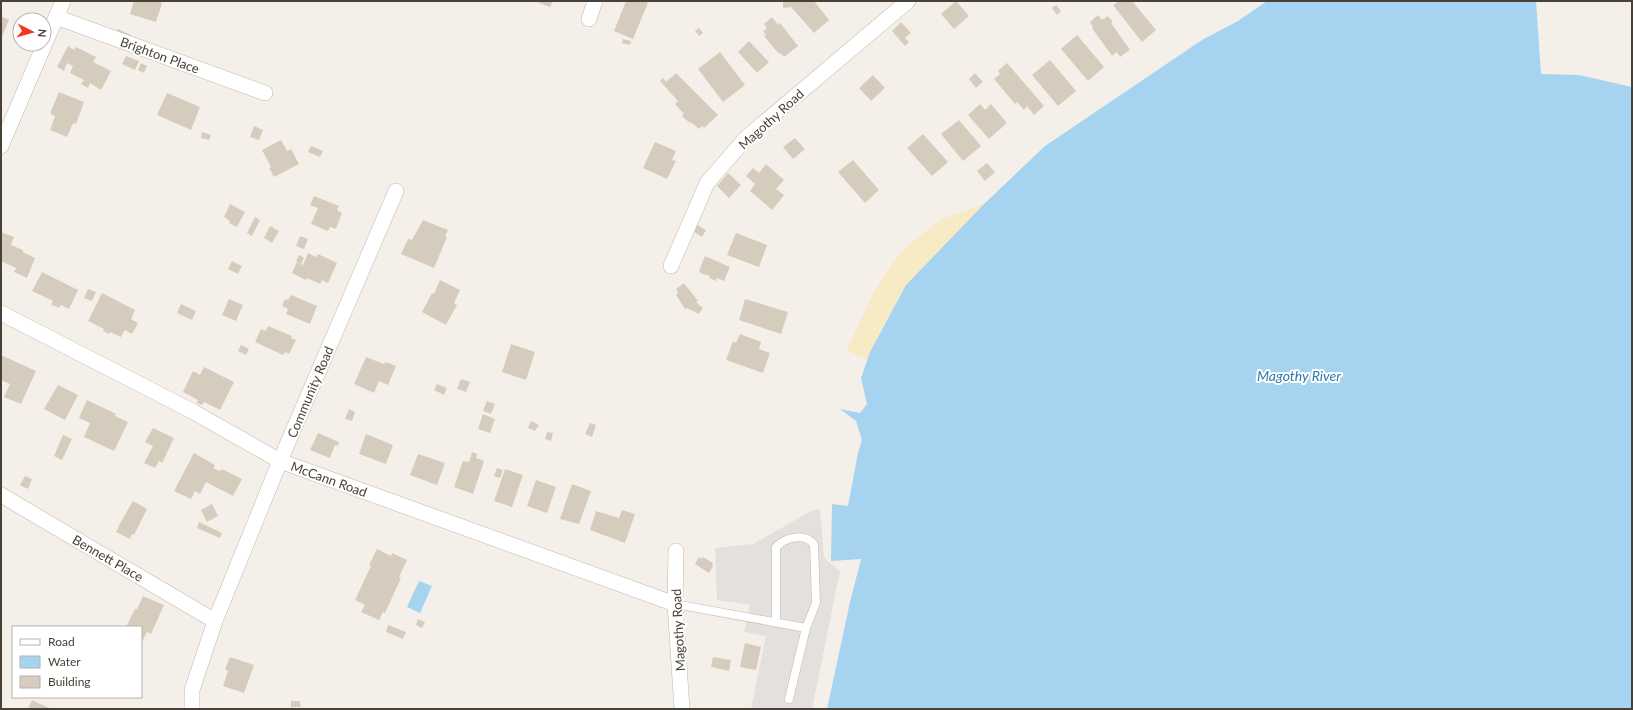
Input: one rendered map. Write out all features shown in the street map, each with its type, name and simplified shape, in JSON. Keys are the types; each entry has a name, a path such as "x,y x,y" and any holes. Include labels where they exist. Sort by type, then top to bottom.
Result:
{"street":[{"path":"1,146 63,1"},
{"path":"588,19 595,1"},
{"name":"Magothy Road","path":"671,266 707,183 746,138 908,1"},
{"name":"Brighton Place","path":"56,17 265,94"},
{"name":"Community Road","path":"192,709 192,690 215,621 280,461 396,191"},
{"name":"McCann Road","path":"1,313 192,411 280,461 675,604"},
{"name":"Bennett Place","path":"1,495 215,621"},
{"name":"Magothy Road","path":"676,551 675,604 682,709"}],"lane":[{"path":"776,622 776,547 782,542 804,536 810,539 814,545 816,603 806,628 789,699"},
{"path":"675,604 806,628"}],"sand":[{"path":"985,203 949,241 888,317 867,359 846,351 874,292 891,265 907,246 942,219"}],"shaded area":[{"path":"820,509 824,558 840,571 812,709 751,709 766,636 744,632 750,605 717,600 715,548 753,544 813,510"}],"water":[{"name":"Magothy River","path":"1267,1 1536,1 1541,74 1579,75 1632,87 1632,709 827,709 850,602 861,559 831,561 832,504 848,506 858,453 862,440 856,421 840,409 860,413 867,404 861,378 870,352 906,285 985,203 1045,146 1202,40 1238,21"},
{"path":"419,581 432,586 420,613 407,607"}],"building":[{"path":"134,1 158,1 162,3 156,22 130,14"},
{"path":"534,1 553,1 550,7"},
{"path":"626,1 645,1 648,3 633,39 614,31"},
{"path":"783,1 814,1 829,20 814,33 791,7 783,8"},
{"path":"956,1 969,16 954,29 941,14"},
{"path":"1119,1 1132,1 1156,30 1142,42 1113,5"},
{"path":"1056,5 1061,11 1057,15 1052,8"},
{"path":"1098,15 1102,20 1108,16 1113,22 1111,23 1130,50 1120,57 1117,52 1112,56 1092,28 1093,27 1090,22"},
{"path":"1,16 9,20 1,39"},
{"path":"772,17 778,25 780,23 798,46 784,57 780,53 779,54 764,36 766,35 763,31 767,28 764,24"},
{"path":"901,22 911,33 905,38 909,42 905,46 892,31"},
{"path":"699,28 703,33 699,36 695,31"},
{"path":"118,29 131,35 128,40 115,31"},
{"path":"1077,35 1104,67 1088,81 1061,49"},
{"path":"623,39 631,41 630,45 622,43"},
{"path":"749,41 769,62 757,73 738,52"},
{"path":"68,46 74,50 76,47 96,57 93,62 111,71 101,90 90,83 88,88 81,84 84,80 70,73 73,66 67,63 64,71 57,67"},
{"path":"720,52 745,85 723,102 698,69"},
{"path":"126,56 139,61 135,70 122,64"},
{"path":"1050,60 1076,91 1058,106 1032,75"},
{"path":"141,63 147,66 144,73 138,70"},
{"path":"1007,63 1044,106 1034,115 1027,106 1024,110 1017,102 1015,104 994,79 1000,74 998,71"},
{"path":"676,73 718,115 704,128 702,126 699,129 683,117 682,115 684,114 675,104 678,101 660,81 663,78 666,82"},
{"path":"975,73 983,82 976,88 969,79"},
{"path":"873,75 885,88 871,101 859,88"},
{"path":"59,92 84,102 76,124 73,123 67,137 50,130 55,116 51,114 51,111"},
{"path":"167,93 200,107 191,130 157,115"},
{"path":"980,104 985,110 991,104 1007,123 989,139 968,115"},
{"path":"959,120 981,146 963,161 941,134"},
{"path":"254,126 263,130 259,140 250,137"},
{"path":"202,132 211,135 209,140 201,138"},
{"path":"923,134 948,162 932,176 907,148"},
{"path":"795,138 805,149 793,159 783,147"},
{"path":"281,140 287,151 291,149 299,164 274,177 269,168 271,167 262,150"},
{"path":"655,142 676,151 672,160 676,161 667,179 643,168"},
{"path":"311,146 323,151 320,157 308,152"},
{"path":"853,160 879,190 865,203 838,172"},
{"path":"987,163 995,172 985,181 977,171"},
{"path":"766,164 784,180 776,189 784,195 772,210 750,191 755,184 746,176 753,168 759,173"},
{"path":"728,173 741,185 729,198 717,186"},
{"path":"314,196 339,206 337,210 342,213 336,229 330,227 328,231 311,224 318,208 310,205"},
{"path":"230,204 245,212 237,227 229,223 230,221 224,217"},
{"path":"255,217 260,220 252,236 247,233"},
{"path":"423,220 448,230 445,236 447,237 434,268 401,254 408,239 412,240"},
{"path":"697,225 706,230 702,237 694,232"},
{"path":"270,226 279,231 272,243 264,238"},
{"path":"1,232 14,237 11,245 23,250 23,252 35,258 27,278 14,272 16,268 1,261"},
{"path":"736,233 767,245 759,267 727,255"},
{"path":"300,236 308,239 304,249 296,246"},
{"path":"308,253 316,257 318,254 337,263 328,283 322,280 320,284 307,278 306,280 292,273 297,262 303,265"},
{"path":"299,255 304,258 301,264 296,261"},
{"path":"705,256 730,267 724,281 717,278 716,281 709,278 710,276 700,273 701,272 699,271"},
{"path":"232,261 242,266 238,274 228,269"},
{"path":"42,272 78,290 69,309 61,305 59,308 51,305 53,301 32,291"},
{"path":"440,280 460,290 454,303 457,305 446,325 422,312 432,293 434,294"},
{"path":"684,283 698,301 696,302 703,308 699,314 687,308 685,309 676,295 678,293 676,289"},
{"path":"88,289 96,292 92,301 84,298"},
{"path":"102,293 135,310 131,319 138,323 132,334 125,330 121,337 110,332 109,334 103,331 104,329 88,321"},
{"path":"291,295 317,306 310,324 286,314 288,309 282,306 285,299 288,300"},
{"path":"229,299 243,305 236,321 222,315"},
{"path":"745,299 788,312 781,334 739,320"},
{"path":"181,304 196,311 192,320 177,313"},
{"path":"268,326 292,336 291,338 296,340 289,354 285,352 283,355 255,342 261,329 266,331"},
{"path":"740,334 761,342 759,349 770,353 763,373 726,360 733,341 736,343"},
{"path":"511,344 535,352 526,380 502,372"},
{"path":"241,345 249,349 246,355 238,351"},
{"path":"1,355 36,371 21,404 4,397 10,384 1,380"},
{"path":"366,357 384,364 386,362 396,366 388,385 379,381 374,393 354,384"},
{"path":"204,367 234,382 220,410 204,402 202,405 197,403 198,400 183,392 193,371 200,375"},
{"path":"461,379 470,382 466,392 457,389"},
{"path":"437,384 447,388 444,395 434,390"},
{"path":"58,385 78,395 65,420 44,409"},
{"path":"87,400 116,414 115,416 128,422 114,451 84,437 90,423 79,418"},
{"path":"487,401 495,404 491,414 483,411"},
{"path":"349,409 355,412 352,421 345,419"},
{"path":"483,414 495,419 490,433 478,429"},
{"path":"531,421 539,425 535,431 528,428"},
{"path":"590,423 596,425 592,437 585,434"},
{"path":"153,428 174,438 162,463 159,461 155,468 144,463 153,446 145,442"},
{"path":"547,432 553,433 551,441 545,439"},
{"path":"318,433 339,442 338,446 335,445 330,458 310,450"},
{"path":"366,434 393,445 386,464 359,454"},
{"path":"63,435 72,439 62,460 54,456"},
{"path":"472,452 477,454 476,458 484,461 473,494 454,487 463,461 469,462"},
{"path":"194,453 215,465 213,468 220,471 222,469 242,479 233,496 206,482 200,494 195,491 191,499 174,491"},
{"path":"418,454 445,463 437,485 410,475"},
{"path":"497,468 503,470 500,478 494,476"},
{"path":"505,469 523,475 512,507 494,501"},
{"path":"25,476 32,479 28,489 20,485"},
{"path":"536,480 556,487 547,513 527,506"},
{"path":"572,484 591,491 579,524 560,519"},
{"path":"133,501 147,509 134,535 132,534 130,539 116,532"},
{"path":"212,504 218,516 207,522 201,510"},
{"path":"622,510 635,514 625,543 590,530 596,511 619,518"},
{"path":"199,522 222,533 220,538 197,528"},
{"path":"377,549 391,556 392,553 407,560 399,577 401,578 385,613 383,612 379,620 361,612 365,605 355,600 371,566 369,565"},
{"path":"699,557 702,559 703,557 713,563 709,573 695,564"},
{"path":"143,596 164,605 151,634 147,632 142,642 142,626 126,626 135,609 137,609"},
{"path":"418,619 425,622 422,628 416,625"},
{"path":"388,625 406,632 403,639 386,632"},
{"path":"745,643 761,647 756,670 740,667"},
{"path":"230,657 254,665 244,693 223,686 228,671 225,669"},
{"path":"713,657 731,660 729,671 711,667"},
{"path":"32,700 51,709 28,709"},
{"path":"291,701 300,701 301,707 291,707"}]}
